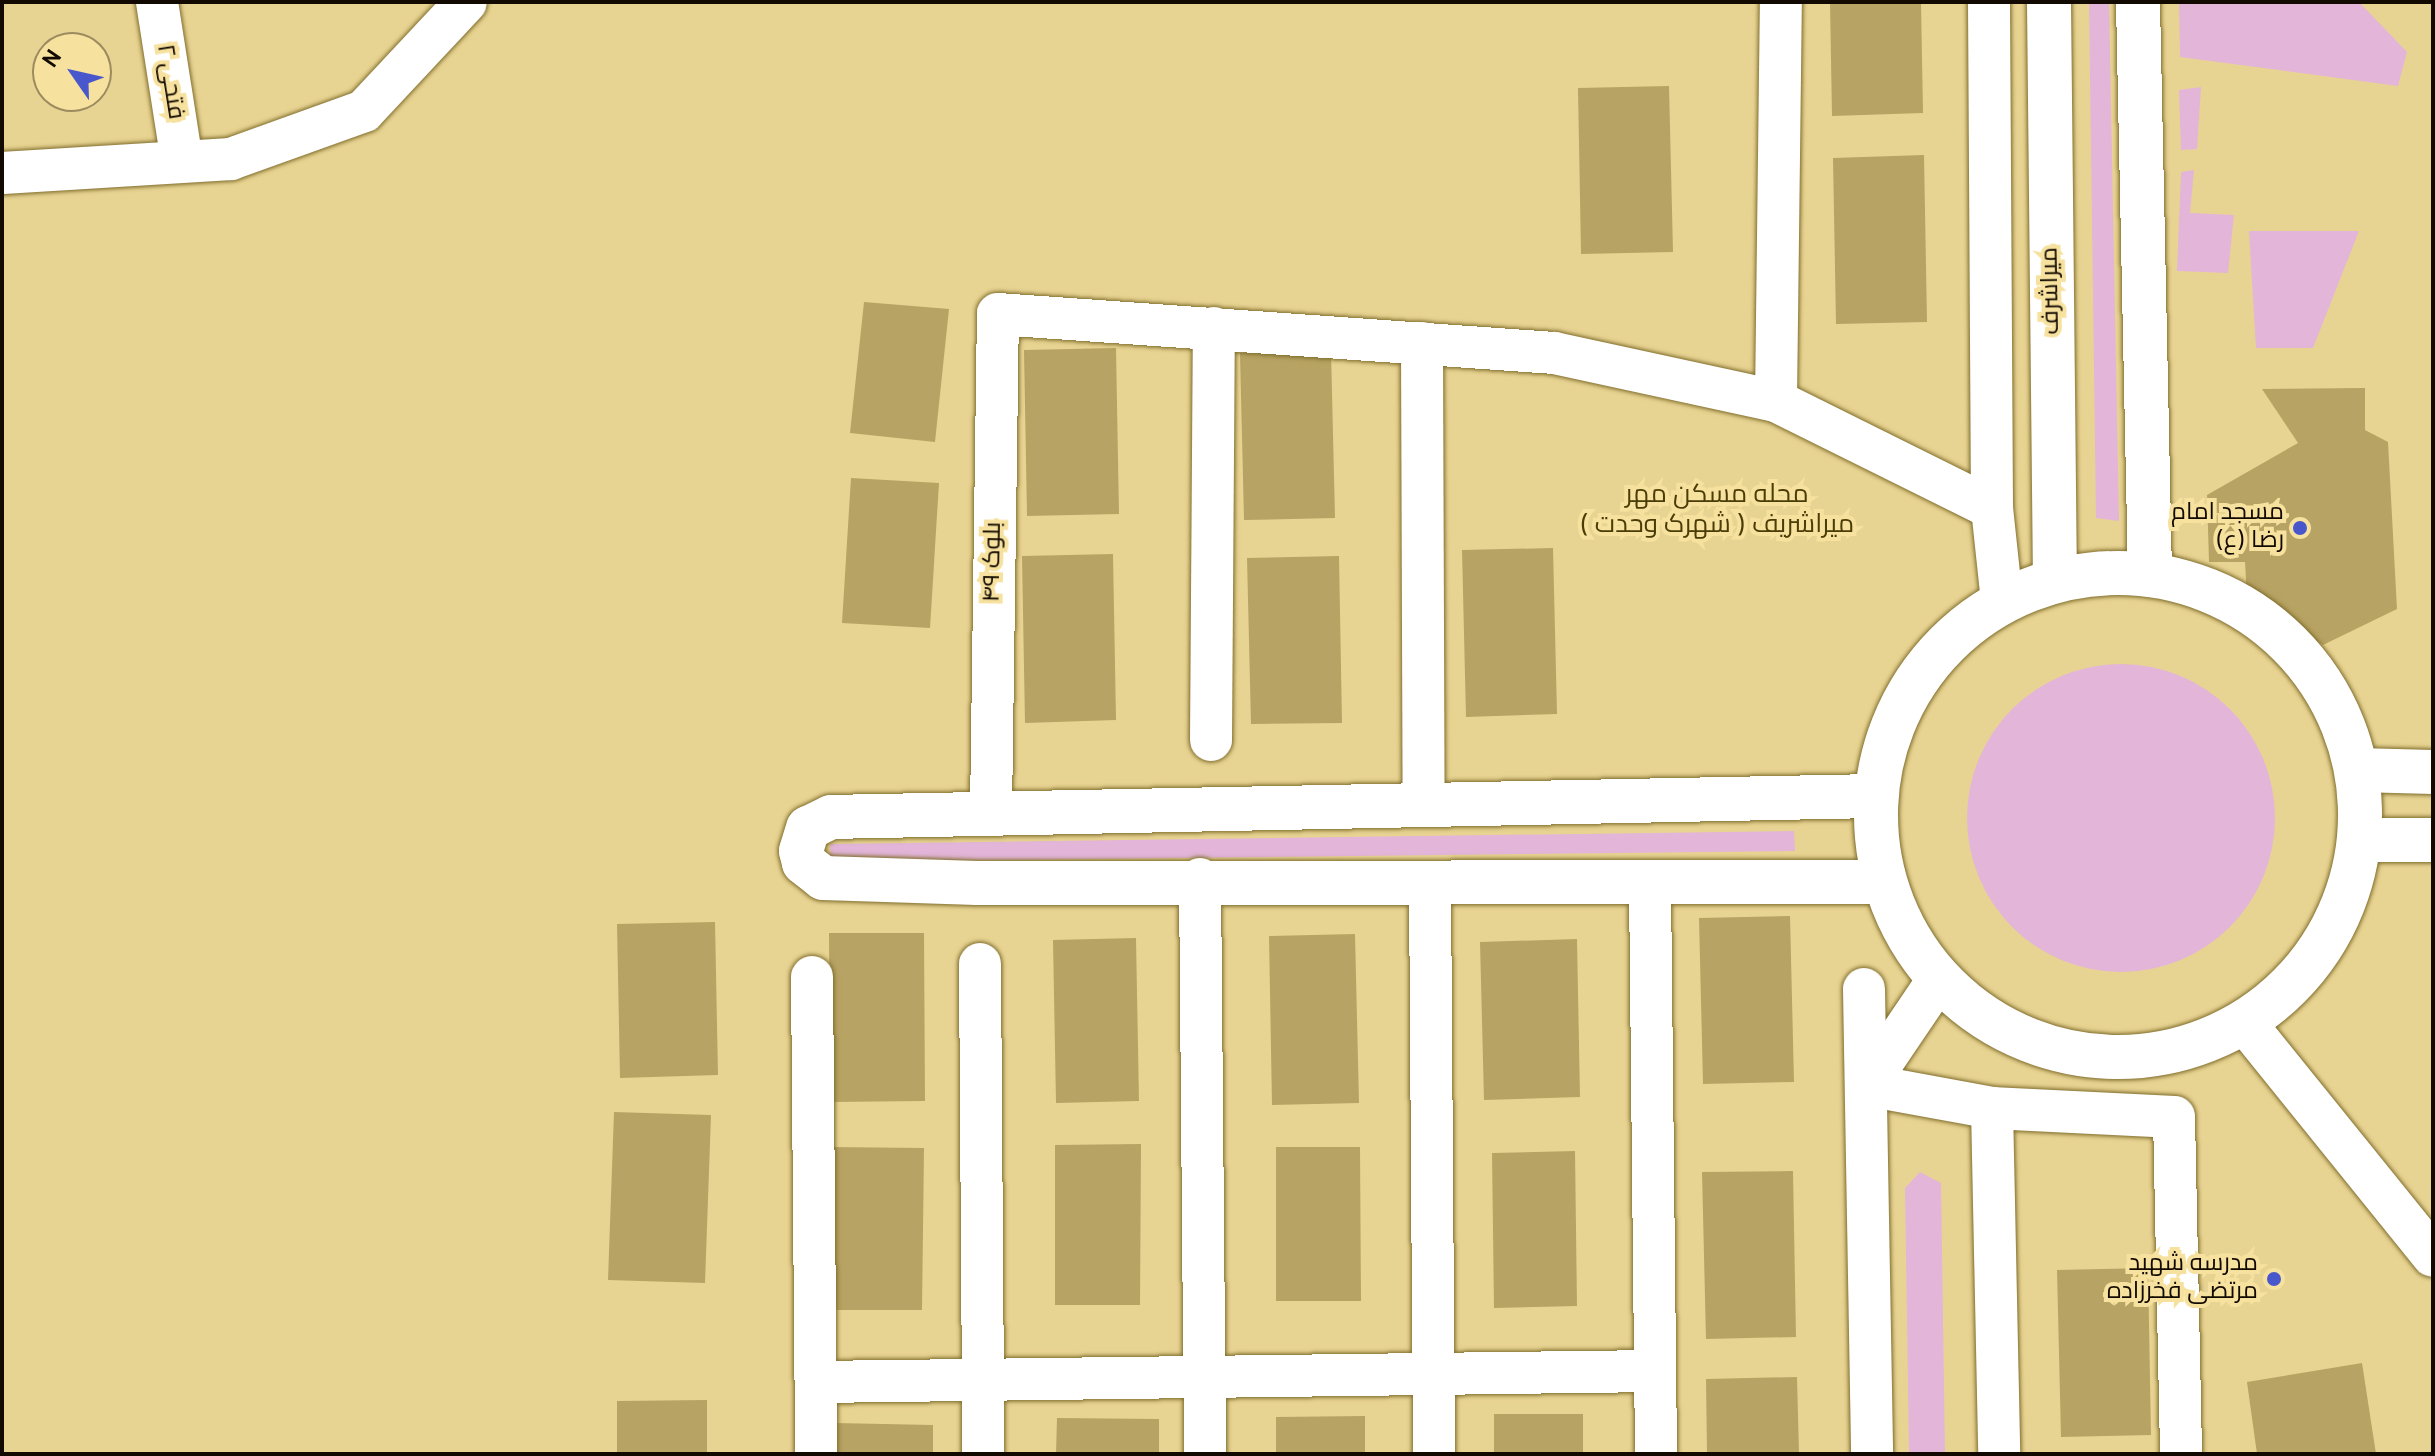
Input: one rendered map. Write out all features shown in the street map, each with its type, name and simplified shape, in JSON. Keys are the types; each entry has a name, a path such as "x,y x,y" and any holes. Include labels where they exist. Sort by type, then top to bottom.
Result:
{"street":[{"name":"فتحی ۲","path":"157,2 182,161"},
{"path":"2,173 231,159 364,111 466,2"},
{"path":"1776,401 1781,2"},
{"path":"1989,2 1992,508 2002,601"},
{"name":"میراشرف","path":"2049,2 2055,580"},
{"path":"2138,2 2150,573"},
{"name":"بلوک ۴۹","path":"991,811 998,314 1214,328"},
{"path":"1211,740 1214,328 1554,353 1776,401 1992,508"},
{"path":"1422,343 1424,804"},
{"path":"2102,572 2150,573 2223,594 2286,638 2333,698 2358,770 2361,840 2341,912 2318,950 2302,975 2245,1023 2183,1050 2117,1059 2051,1050 1989,1022 1938,980 1905,934 1884,882 1875,796 1888,737 1914,683 1953,637 2002,601 2055,580 2102,572"},
{"path":"2358,770 2433,772"},
{"path":"1875,796 991,811 819,820 802,838 804,863 823,878 977,883 1200,879 1884,882"},
{"path":"2361,840 2433,840"},
{"path":"1200,879 1205,1454"},
{"path":"1430,882 1434,1454"},
{"path":"1650,882 1656,1454"},
{"path":"980,964 983,1454"},
{"path":"812,977 816,1454"},
{"path":"1867,1085 1938,980"},
{"path":"1864,989 1872,1454"},
{"path":"2245,1023 2433,1256"},
{"path":"1867,1085 1992,1108 2174,1117 2181,1454"},
{"path":"1992,1108 1999,1454"},
{"path":"816,1382 1655,1371"}],"shaded area":[{"path":"2089,2 2109,2 2119,521 2096,518"},
{"path":"2179,2 2359,2 2407,52 2398,86 2180,57"},
{"path":"2201,87 2197,149 2181,150 2179,90"},
{"path":"2194,170 2190,213 2234,215 2228,273 2177,271 2181,172"},
{"path":"2249,231 2359,231 2313,348 2256,348"},
{"path":"2106,664 2136,664 2166,670 2194,682 2219,699 2240,720 2257,745 2269,773 2275,833 2264,877 2249,904 2230,927 2207,946 2180,961 2136,972 2106,972 2076,966 2048,954 2023,937 2002,916 1985,891 1973,863 1967,833 1967,803 1973,773 1985,745 2002,720 2023,699 2048,682 2076,670"},
{"path":"1794,831 1795,851 831,862 830,844"},
{"path":"1920,1172 1941,1183 1945,1454 1909,1454 1905,1188"}],"building":[{"path":"1830,2 1921,2 1923,113 1832,116"},
{"path":"1669,86 1673,252 1581,254 1578,88"},
{"path":"1924,155 1927,322 1836,324 1833,158"},
{"path":"864,302 949,309 935,442 850,433"},
{"path":"1116,348 1119,514 1027,516 1024,350"},
{"path":"1331,351 1335,518 1244,520 1240,353"},
{"name":"مسجد امام رضا (ع)","path":"2365,388 2365,430 2388,442 2397,609 2323,645 2247,598 2245,562 2209,562 2207,495 2298,443 2262,389"},
{"path":"851,478 939,483 930,628 842,623"},
{"path":"1553,548 1557,714 1466,717 1462,550"},
{"path":"1113,554 1116,720 1025,723 1022,556"},
{"path":"1339,556 1342,723 1251,724 1247,558"},
{"path":"1790,916 1794,1082 1703,1084 1699,918"},
{"path":"715,922 718,1075 620,1078 617,924"},
{"path":"829,933 924,933 925,1101 830,1102"},
{"path":"1355,934 1359,1103 1272,1105 1269,936"},
{"path":"1136,938 1139,1101 1056,1103 1053,940"},
{"path":"1577,939 1580,1097 1484,1100 1480,942"},
{"path":"614,1112 711,1115 705,1283 608,1280"},
{"path":"1141,1144 1140,1305 1055,1305 1055,1145"},
{"path":"830,1147 924,1148 922,1310 828,1310"},
{"path":"1276,1147 1360,1147 1361,1301 1276,1301"},
{"path":"1575,1151 1577,1306 1494,1308 1492,1153"},
{"path":"1793,1171 1796,1337 1706,1339 1702,1172"},
{"path":"2148,1268 2151,1435 2061,1437 2057,1270"},
{"path":"2362,1363 2376,1454 2257,1454 2247,1382"},
{"path":"1797,1377 1799,1454 1707,1454 1706,1379"},
{"path":"707,1400 707,1454 617,1454 617,1401"},
{"path":"1494,1414 1583,1414 1583,1454 1494,1454"},
{"path":"1365,1416 1365,1454 1276,1454 1276,1417"},
{"path":"1057,1418 1159,1419 1159,1454 1056,1454"},
{"path":"835,1423 933,1425 933,1454 834,1454"}],"place":[{"name":"مسجد امام رضا (ع)","path":"2300,528"},
{"name":"مدرسه شهید مرتضی فخرزاده","path":"2274,1279"}],"district":[{"name":"محله مسکن مهر میراشریف ( شهرک وحدت )","path":"1717,511"}]}
